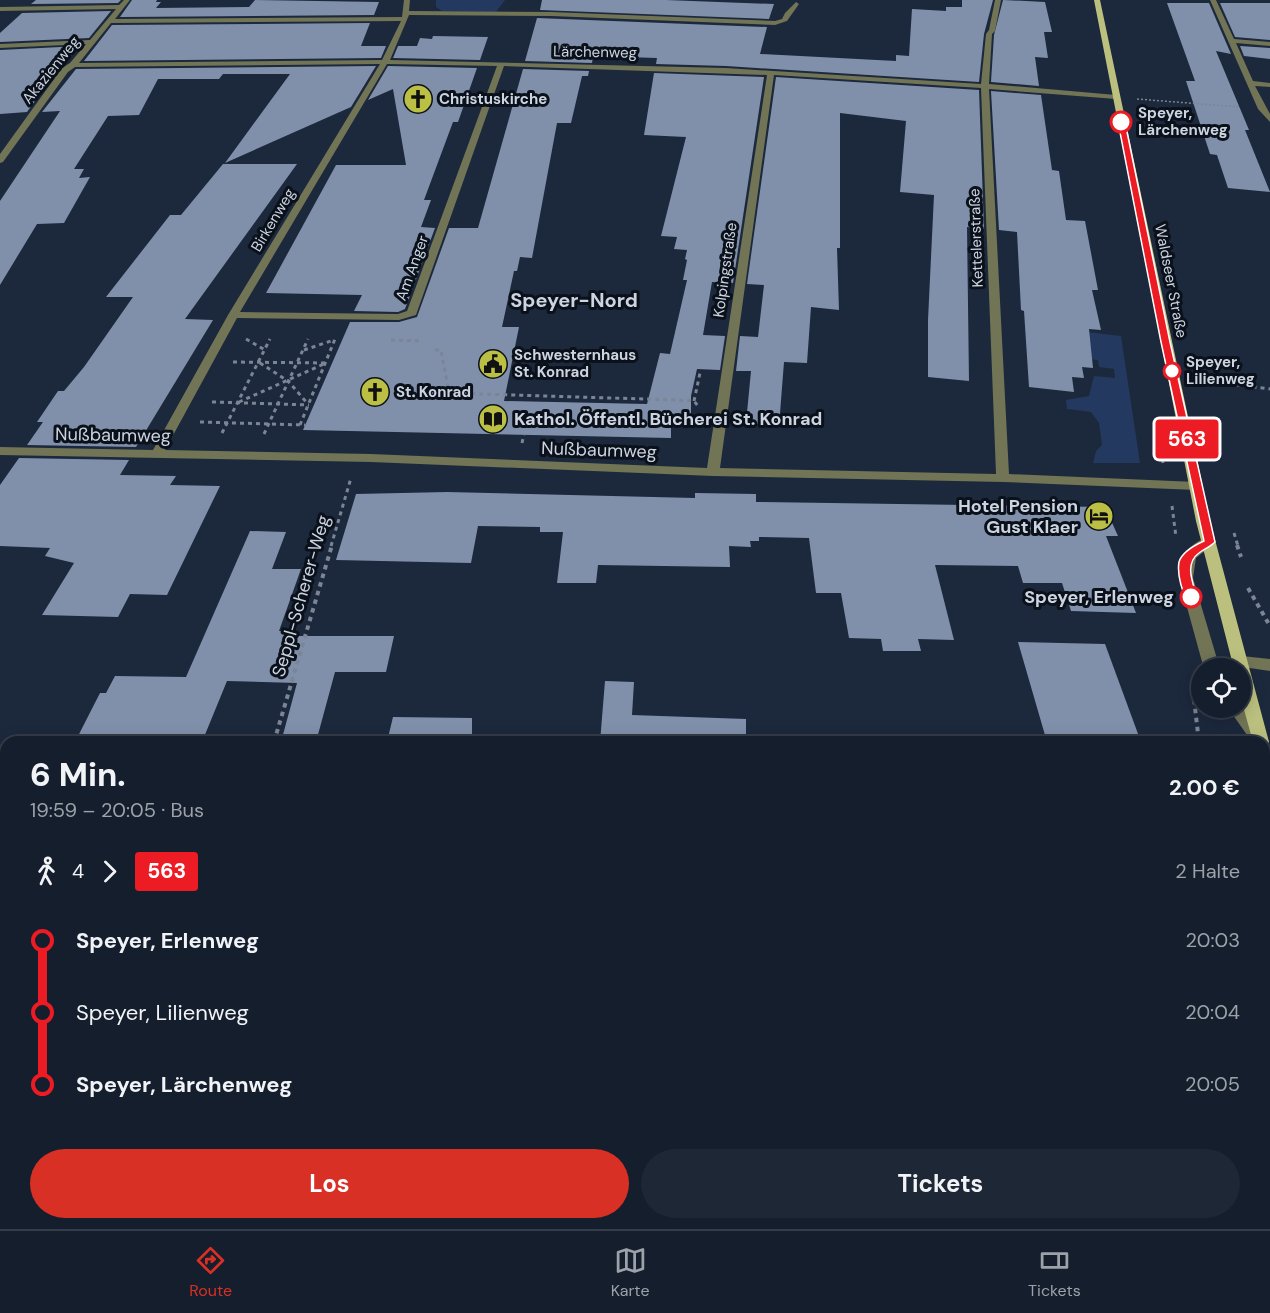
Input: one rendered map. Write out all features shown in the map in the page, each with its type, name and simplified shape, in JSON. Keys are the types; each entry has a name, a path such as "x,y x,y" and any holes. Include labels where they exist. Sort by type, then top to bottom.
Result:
{"main road":[{"name":"Waldseer Straße","path":"1097,0 1196,486 1241,658"},
{"name":"Waldseer Straße","path":"1251,700 1260,736"}],"street":[{"name":"Birkenweg","path":"157,454 233,315 385,63 406,16 407,0"},
{"name":"Kettelerstraße","path":"998,0 992,31 988,34 985,86 1003,478"},
{"path":"1213,0 1250,84 1270,120"},
{"path":"0,9 124,3"},
{"name":"Akazienweg","path":"0,160 65,70 73,65 124,3"},
{"path":"111,21 562,14 775,23 785,20 796,4"},
{"path":"1232,41 1270,45"},
{"path":"0,46 92,42"},
{"name":"Lärchenweg","path":"73,65 228,61 501,64 771,73 985,86 1116,97"},
{"name":"Am Anger","path":"233,315 399,317 412,313 501,64"},
{"name":"Kolpingstraße","path":"713,472 771,73"},
{"path":"1250,84 1270,85"},
{"name":"Nußbaumweg","path":"0,452 357,458 713,472 1003,478 1196,486"},
{"path":"1209,542 1194,551 1185,562 1185,578 1209,658"},
{"path":"1251,663 1270,665"},
{"path":"1243,718 1257,736"}],"path":[{"path":"1132,98 1262,109"},
{"path":"245,338 265,350"},
{"path":"223,433 270,339"},
{"path":"259,443 308,339"},
{"path":"174,422 303,425 335,339 303,350"},
{"path":"391,340 419,341 418,345"},
{"path":"435,350 441,350 449,393 694,401"},
{"path":"233,362 326,363"},
{"path":"259,362 288,381 309,405"},
{"path":"237,403 326,363"},
{"path":"698,407 694,401 700,373"},
{"path":"1197,380 1270,389"},
{"path":"212,402 309,405"},
{"name":"Seppl-Scherer-Weg","path":"276,736 357,458"},
{"path":"1197,718 1198,736"}],"shaded area":[{"path":"436,0 505,0 496,12 442,11 436,7"},
{"path":"1070,330 1121,336 1140,463 1093,463 1096,451 1102,445 1099,423 1091,412 1067,409 1066,400 1089,396 1094,376 1115,378 1114,369 1099,367 1098,360 1087,359"}],"building":[{"path":"36,0 121,0 118,3 31,4"},
{"path":"132,0 157,0 156,2 161,2 156,8 249,7 255,0 379,2 374,15 120,17"},
{"path":"542,0 666,0 774,4 769,19 540,10"},
{"path":"962,0 993,0 984,34 979,82 726,66 656,64 657,58 593,56 592,63 525,61 537,18 767,27 760,54 896,61 896,55 909,56 912,9 946,11 946,7 962,7"},
{"path":"1003,0 1045,2 1052,32 1044,32 1048,58 1035,57 1039,86 991,82 994,35"},
{"path":"1167,3 1209,3 1231,54 1216,51 1249,130 1245,130 1270,192 1228,188 1217,155 1210,154 1186,81 1195,81"},
{"path":"1220,3 1270,3 1270,40 1235,37"},
{"path":"111,11 89,38 0,42 0,33 22,13"},
{"path":"370,23 361,46 386,46 381,58 84,61 112,25"},
{"path":"433,36 488,37 480,60 393,58 398,46 417,46 420,38 432,39"},
{"path":"81,46 60,67 27,112 0,114 0,50"},
{"path":"1240,46 1270,48 1270,59 1244,56"},
{"path":"376,66 351,107 225,163 290,74 223,74 219,79 158,79 139,115 108,116 74,169 84,169 79,178 90,177 64,223 37,224 0,285 0,201 60,111 42,112 76,69"},
{"path":"388,66 477,68 458,122 453,122 424,200 431,200 421,227 435,228 405,309 398,312 354,311 362,295 266,293 336,165 406,165 393,89 368,100"},
{"path":"523,69 589,71 588,76 582,76 571,123 557,123 532,258 520,257 517,271 514,271 502,327 519,327 504,401 647,404 660,353 670,354 687,280 683,280 687,250 674,249 677,237 661,236 686,137 644,135 654,73 764,77 733,283 712,282 703,335 725,336 720,370 697,369 691,396 691,427 671,427 671,438 303,430 350,322 399,322 417,317 449,228 478,228"},
{"path":"776,77 979,90 984,229 967,227 969,381 928,377 928,320 934,195 900,192 906,121 840,113 840,248 837,248 839,310 811,307 807,363 784,362 779,426 746,423 751,371 736,371 740,336 758,337 764,285 747,284"},
{"path":"991,91 1041,95 1052,170 1059,171 1066,220 1085,221 1098,290 1092,290 1101,330 1089,329 1093,368 1082,367 1084,378 1072,377 1074,392 1029,387 1024,311 1021,310 1017,232 999,230"},
{"path":"223,164 297,164 185,319 213,320 136,447 27,445 43,422 37,422 58,391 64,391 84,367 133,297 106,297 170,215 181,215"},
{"path":"19,458 129,460 120,475 176,476 170,485 220,486 167,595 130,594 118,617 42,615 74,563 45,556 50,548 0,546 0,485"},
{"path":"447,492 695,498 695,493 756,494 756,502 1105,507 1118,536 1106,536 1136,613 1071,611 1062,583 1023,583 1018,566 935,565 954,640 918,639 921,651 883,651 881,639 849,638 841,593 816,593 809,538 759,537 759,541 750,541 751,547 729,546 730,567 598,565 596,583 557,583 563,532 540,532 540,527 478,526 471,563 336,560 356,494"},
{"path":"250,531 286,532 272,569 301,569 279,631 290,631 288,636 394,636 386,672 335,672 318,736 283,736 297,683 227,681 204,736 78,736 100,693 106,693 115,676 186,677"},
{"path":"1018,642 1105,644 1139,736 1045,736"},
{"path":"605,681 634,682 632,715 746,719 746,736 600,736"},
{"path":"393,717 472,718 472,736 388,736"}],"bus line":[{"name":"563","path":"1121,122 1165,342 1209,542 1194,551 1185,562 1185,578 1191,597"}],"place":[{"name":"Christuskirche","path":"418,99"},
{"name":"Speyer, Lärchenweg","path":"1121,122"},
{"name":"Schwesternhaus St. Konrad","path":"493,364"},
{"name":"Speyer, Lilienweg","path":"1172,371"},
{"name":"St. Konrad","path":"375,392"},
{"name":"Kathol. Öffentl. Bücherei St. Konrad","path":"493,419"},
{"name":"Hotel Pension Gust Klaer","path":"1099,516"},
{"name":"Speyer, Erlenweg","path":"1191,597"}],"district":[{"name":"Speyer-Nord","path":"574,300"}]}
